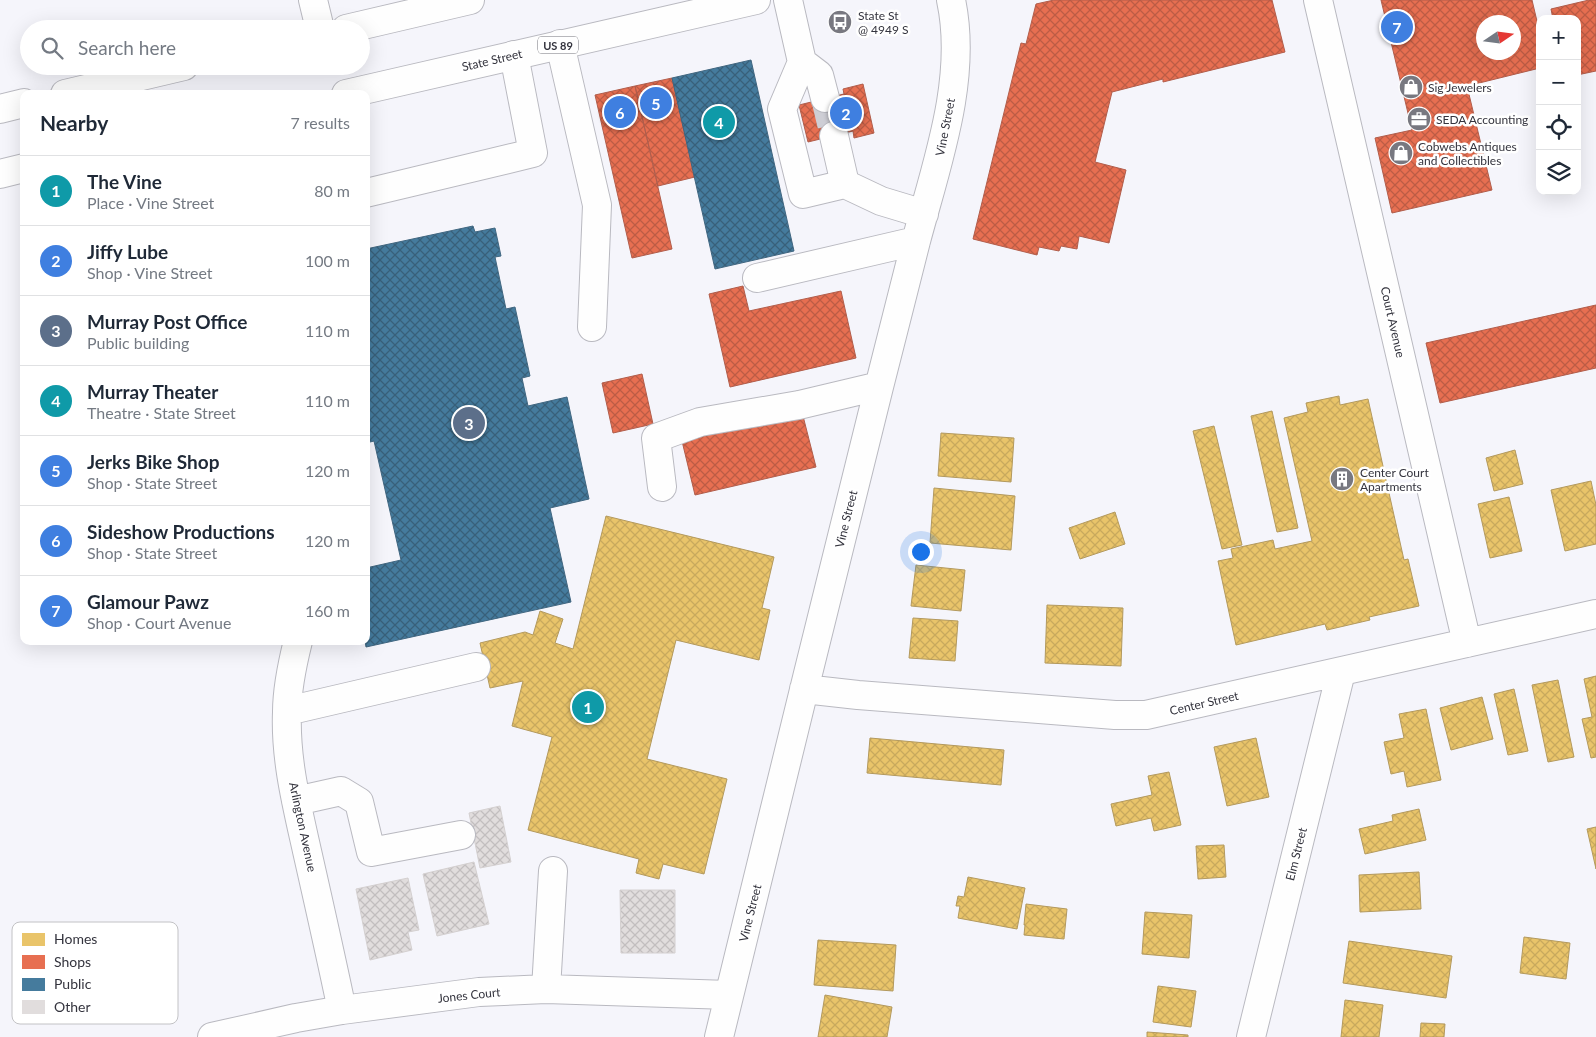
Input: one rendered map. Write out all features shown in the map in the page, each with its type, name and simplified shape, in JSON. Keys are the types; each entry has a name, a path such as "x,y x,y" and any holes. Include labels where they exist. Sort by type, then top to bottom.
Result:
{"street":[{"path":"313,0 318,20"},
{"path":"370,23 470,0"},
{"name":"State Street","path":"363,90 756,0"},
{"path":"788,0 802,62 782,109 803,194 845,184 881,200 924,214"},
{"name":"Vine Street","path":"719,1037 879,386 946,130 955,70 956,49 951,0"},
{"name":"Court Avenue","path":"1318,0 1394,361 1467,643"},
{"path":"560,44 597,205 592,327"},
{"path":"370,193 533,153 514,55"},
{"path":"802,62 819,75 825,98"},
{"path":"82,90 146,75"},
{"path":"0,109 20,104"},
{"path":"834,136 845,184"},
{"path":"0,174 20,169"},
{"path":"757,278 916,241"},
{"path":"662,487 656,438 700,422 799,405 879,386"},
{"name":"Center Street","path":"804,689 858,695 1146,716 1596,614"},
{"name":"Arlington Avenue","path":"297,645 291,669 287,711 288,750 296,801 342,1010"},
{"path":"287,711 476,667"},
{"name":"Elm Street","path":"1251,1037 1341,672"},
{"path":"296,801 341,791 359,802 371,852 461,835"},
{"path":"546,989 553,871"},
{"name":"Jones Court","path":"212,1037 296,1018 342,1010 479,992 546,989 729,996"}],"building: Homes":[{"name":"Center Court Apartments","path":"1339,396 1340,405 1368,399 1404,560 1408,559 1419,606 1369,617 1370,620 1327,630 1325,624 1236,645 1218,561 1233,558 1231,549 1273,540 1275,549 1312,541 1284,418 1308,412 1306,403"},
{"path":"1272,411 1298,528 1277,532 1251,416"},
{"path":"1214,426 1242,545 1222,549 1193,431"},
{"path":"941,433 1014,438 1011,482 938,476"},
{"path":"1515,450 1523,484 1494,491 1486,458"},
{"path":"1591,481 1596,505 1596,544 1565,551 1551,490"},
{"path":"934,488 1015,496 1011,550 930,543"},
{"path":"1509,497 1522,551 1490,558 1478,504"},
{"path":"1115,512 1125,544 1080,559 1069,528"},
{"path":"606,516 774,557 762,608 770,610 759,660 676,640 647,759 727,779 704,874 663,864 659,879 636,873 639,859 528,830 552,737 512,726 523,681 490,688 480,643 525,632 533,635 540,611 563,619 555,643 573,649"},
{"path":"916,565 965,570 961,611 911,606"},
{"path":"1047,605 1123,608 1121,666 1045,663"},
{"path":"913,618 958,621 955,661 909,658"},
{"path":"1596,676 1596,757 1591,758 1582,719 1592,717 1584,679"},
{"path":"1558,680 1574,757 1548,762 1532,685"},
{"path":"1514,689 1528,751 1508,755 1494,694"},
{"path":"1482,697 1493,739 1451,750 1440,708"},
{"path":"1426,709 1441,780 1407,787 1404,771 1391,774 1384,742 1404,738 1399,714"},
{"path":"870,738 1004,750 1001,785 867,773"},
{"path":"1256,738 1269,797 1227,806 1214,747"},
{"path":"1169,772 1181,825 1154,831 1151,818 1116,826 1111,804 1152,795 1148,776"},
{"path":"1419,809 1426,840 1365,854 1359,829 1393,821 1392,815"},
{"path":"1596,827 1596,869 1587,829"},
{"path":"1224,845 1226,877 1198,879 1196,846"},
{"path":"1419,872 1421,909 1360,912 1359,875"},
{"path":"968,877 1025,888 1017,929 958,918 960,906 956,906 958,896 964,897"},
{"path":"1026,904 1067,909 1064,939 1024,935"},
{"path":"1145,912 1192,915 1189,958 1142,954"},
{"path":"1524,937 1570,943 1566,979 1520,973"},
{"path":"818,940 896,945 893,991 814,985"},
{"path":"1349,941 1452,956 1446,998 1343,983"},
{"path":"1158,986 1196,991 1191,1027 1153,1022"},
{"path":"825,995 892,1007 887,1037 818,1037"},
{"path":"1345,1000 1383,1005 1379,1037 1341,1037"},
{"path":"1421,1023 1445,1024 1444,1037 1420,1037"},
{"path":"1147,1032 1188,1035 1188,1037 1147,1037"}],"building: Shops":[{"path":"1054,0 1272,0 1285,52 1163,82 1163,79 1112,92 1095,162 1126,170 1109,243 1079,236 1077,249 1061,246 1059,251 1039,247 1037,255 973,239 1021,43 1026,44 1036,4"},
{"path":"1381,0 1532,0 1536,17 1536,69 1467,86 1492,190 1392,213 1375,138 1412,130"},
{"path":"1596,0 1596,71 1581,74 1581,15 1552,15 1551,9"},
{"path":"672,78 695,177 658,186 635,86"},
{"path":"863,84 874,133 854,138 853,131 808,142 799,105 844,94 843,89"},
{"path":"635,86 672,249 632,258 595,95"},
{"path":"743,286 749,311 841,291 856,358 730,387 709,294"},
{"path":"1596,305 1596,368 1440,403 1426,343"},
{"path":"642,374 653,424 613,433 602,383"},
{"path":"802,412 816,467 695,495 682,441"}],"building: Public":[{"path":"751,60 794,251 715,269 672,78"},
{"path":"473,226 475,232 495,228 501,256 495,257 506,309 515,307 530,376 522,378 528,406 567,397 589,499 550,508 571,602 366,647 366,645 370,645 370,567 401,560 374,441 370,442 370,248"}],"building: Other":[{"path":"500,806 511,862 480,868 469,813"},
{"path":"474,862 489,924 437,936 423,874"},
{"path":"408,878 419,930 408,932 412,950 370,960 356,889"},
{"path":"620,890 675,890 675,953 621,953"}],"tunnel":[{"path":"825,98 834,136"}],"place":[{"name":"State St @ 4949 S","path":"840,22"},
{"name":"Glamour Pawz","path":"1397,27"},
{"name":"Sig Jewelers","path":"1411,87"},
{"name":"Jerks Bike Shop","path":"656,103"},
{"name":"Sideshow Productions","path":"620,112"},
{"name":"Jiffy Lube","path":"846,113"},
{"name":"SEDA Accounting","path":"1419,119"},
{"name":"Murray Theater","path":"719,122"},
{"name":"Cobwebs Antiques and Collectibles","path":"1401,153"},
{"name":"Murray Post Office","path":"469,423"},
{"name":"Center Court Apartments","path":"1342,479"},
{"name":"The Vine","path":"588,707"}]}
